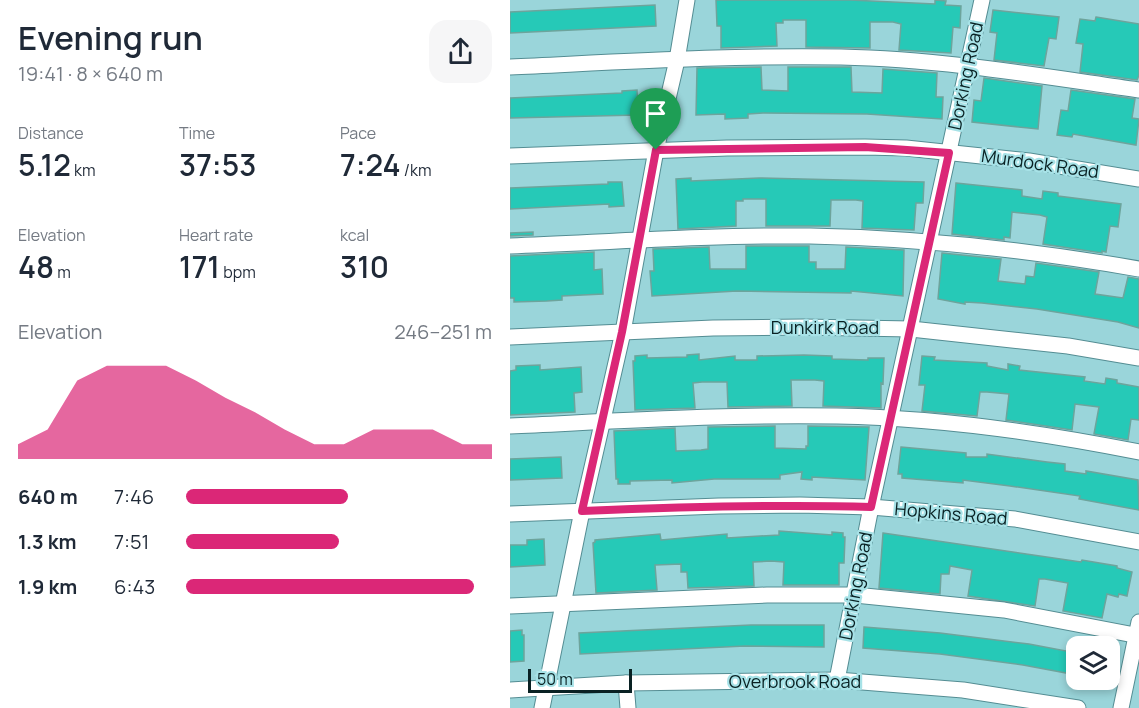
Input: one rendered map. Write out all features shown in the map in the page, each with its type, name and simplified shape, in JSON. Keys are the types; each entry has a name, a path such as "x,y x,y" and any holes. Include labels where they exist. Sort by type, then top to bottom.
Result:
{"street":[{"path":"542,708 582,511 622,332 687,0"},
{"name":"Dorking Road","path":"837,680 871,507 931,242 982,0"},
{"path":"510,66 842,57 968,66 1139,90"},
{"name":"Murdock Road","path":"510,156 656,150 865,147 1029,161 1139,179"},
{"path":"510,246 809,236 931,242 1079,259 1139,269"},
{"name":"Dunkirk Road","path":"510,337 803,327 911,329 1068,346 1139,358"},
{"path":"510,426 804,417 891,419 987,427 1139,452"},
{"name":"Hopkins Road","path":"510,514 719,506 871,507 1015,519 1139,542"},
{"path":"510,606 767,595 855,595 1004,610 1138,631 1121,708"},
{"name":"Overbrook Road","path":"510,690 626,683 837,680 963,690 1032,704 1078,708"},
{"path":"626,683 628,708"}],"building":[{"path":"716,0 850,0 935,4 935,0 946,1 945,5 961,6 960,28 953,27 951,53 899,50 901,24 893,22 870,22 870,48 806,47 806,20 783,20 783,23 776,23 777,46 721,48 721,26 717,26"},
{"path":"655,5 656,26 510,33 510,12"},
{"path":"993,10 1059,17 1056,39 1049,38 1044,66 994,60 997,33 990,32"},
{"path":"1096,17 1139,24 1139,75 1137,80 1080,72 1083,44 1076,43 1080,19 1095,21"},
{"path":"761,67 762,90 788,91 788,67 851,67 852,92 882,93 883,69 937,73 936,97 943,97 942,119 867,114 763,113 748,114 748,118 725,119 725,114 696,115 697,68"},
{"path":"984,78 1042,86 1038,129 972,122 974,100 981,101"},
{"path":"637,90 638,115 510,118 510,98 622,93 622,91"},
{"path":"1071,90 1135,99 1132,118 1139,119 1136,145 1073,134 1072,137 1057,135 1061,110 1068,111"},
{"path":"691,178 691,181 759,178 924,182 923,203 916,203 914,230 862,228 863,201 856,200 831,200 830,226 766,226 766,199 736,201 736,226 678,229 676,179"},
{"path":"608,182 622,182 624,206 609,207 609,204 510,209 510,188 608,184"},
{"path":"956,183 1022,190 1022,196 1042,199 1043,191 1058,193 1058,196 1121,204 1118,227 1110,226 1106,252 1102,251 1102,253 1043,244 1047,217 1040,215 1012,212 1010,238 1004,237 1004,240 952,234"},
{"path":"533,232 533,235 510,236 510,233"},
{"path":"746,246 809,246 809,262 816,262 816,269 845,269 846,247 904,250 903,296 851,291 851,293 737,291 652,296 650,271 654,271 653,249 709,247 710,269 746,269"},
{"path":"594,252 594,270 602,269 603,294 562,296 562,300 547,301 514,302 514,298 510,298 510,256"},
{"path":"942,253 1001,259 998,281 1025,284 1026,276 1034,277 1036,263 1099,272 1095,294 1123,298 1128,277 1139,279 1139,328 1118,322 1037,309 982,303 965,302 965,304 938,299"},
{"path":"699,354 699,360 735,356 735,360 757,360 757,356 804,355 832,356 832,359 884,358 881,408 823,406 824,381 791,380 792,406 728,407 727,382 702,382 693,383 695,408 635,410 633,361 635,361 635,356 687,357 687,355"},
{"path":"922,356 935,357 934,360 987,363 987,366 1008,370 1008,364 1020,366 1019,370 1085,377 1084,381 1105,384 1106,378 1117,380 1117,383 1139,387 1139,420 1131,419 1128,440 1094,434 1099,407 1075,404 1072,430 1006,420 1009,394 987,392 980,392 977,416 922,411 925,385 919,385"},
{"path":"540,365 540,370 581,367 582,392 574,393 575,412 510,415 510,371 516,370 516,366"},
{"path":"775,426 775,448 806,449 808,426 869,427 865,480 812,477 812,480 801,479 802,472 780,475 780,479 714,479 672,483 672,480 630,481 630,484 618,484 618,479 616,479 614,431 675,428 676,451 708,449 708,427"},
{"path":"901,447 966,453 966,457 987,457 987,454 1065,464 1065,471 1086,474 1086,471 1138,480 1139,510 1079,499 1080,496 1010,486 963,480 963,483 902,478 902,474 898,474"},
{"path":"561,457 562,478 510,480 510,459"},
{"path":"779,531 832,535 832,532 843,533 845,537 844,563 839,563 839,585 783,585 784,562 771,561 753,562 754,586 688,588 687,572 681,572 681,564 655,565 657,590 596,593 593,543 595,540 660,534 661,540 727,534 727,538 779,535"},
{"path":"883,533 1081,562 1082,560 1117,566 1117,568 1132,572 1127,596 1119,594 1118,597 1107,594 1102,618 1063,611 1068,583 1045,579 1039,579 1035,606 968,596 972,570 950,566 949,574 941,574 940,594 879,588"},
{"path":"544,539 545,565 510,567 510,545 527,545 527,540"},
{"path":"751,625 824,625 824,647 745,646 580,654 579,633"},
{"path":"864,627 940,633 1066,651 1066,673 940,654 863,648"},
{"path":"522,630 524,661 510,662 510,631"}],"route":[{"path":"865,147 906,148 949,153 871,507 719,506 582,511 622,332 656,150 865,147"}]}
